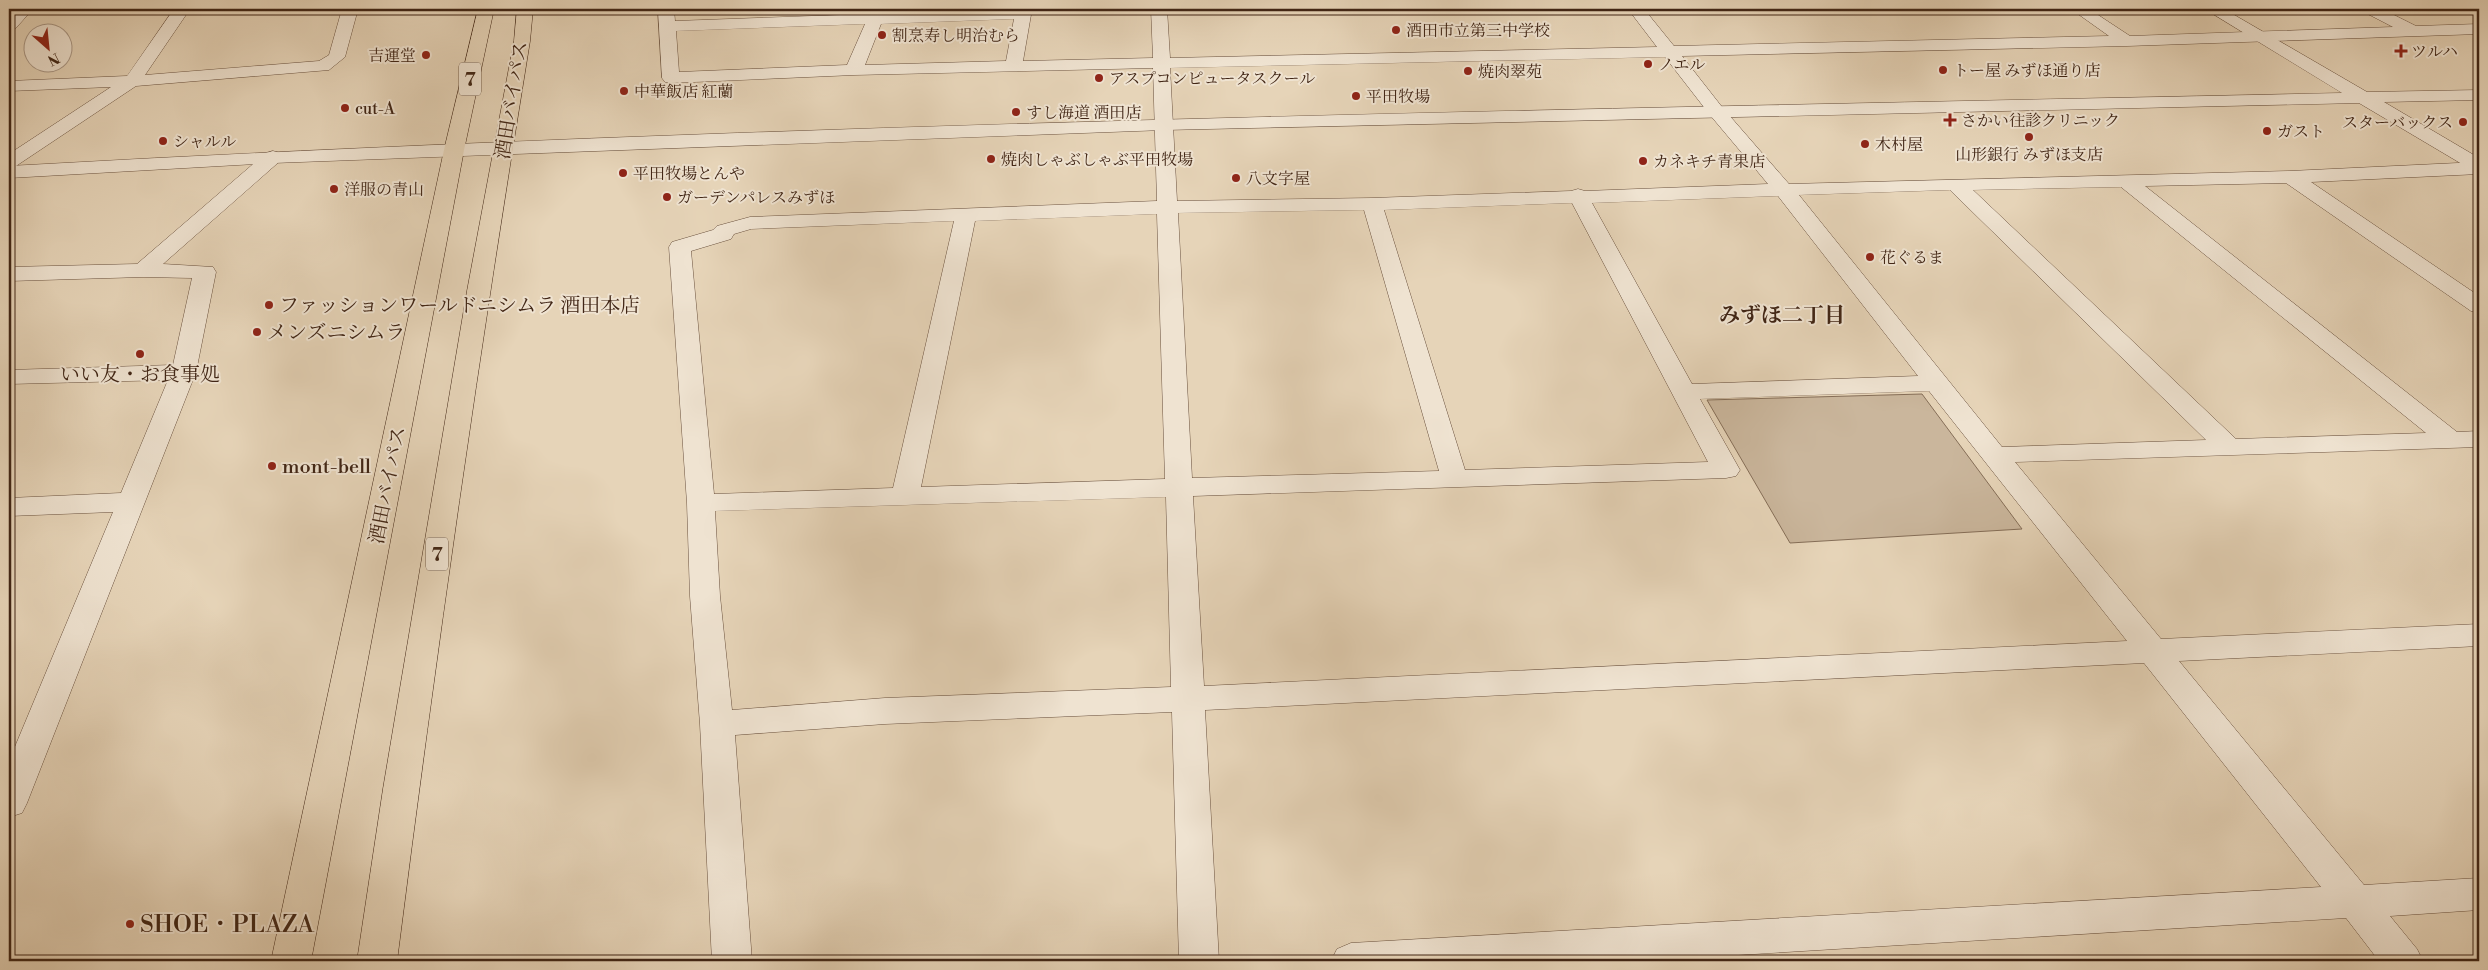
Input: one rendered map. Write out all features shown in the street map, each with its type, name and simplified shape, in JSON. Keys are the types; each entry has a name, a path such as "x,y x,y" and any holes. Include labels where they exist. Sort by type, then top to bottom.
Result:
{"highway":[{"name":"酒田バイパス","path":"291,961 454,150 486,9"},
{"name":"酒田バイパス","path":"377,961 401,790 478,291 522,41 524,9"}],"street":[{"path":"9,26 24,9"},
{"path":"9,162 132,81 182,9"},
{"path":"9,86 132,81 323,66 337,57 350,9"},
{"path":"735,23 744,9"},
{"path":"1159,9 1198,961"},
{"path":"1636,9 1716,111 1783,189 1936,383 2403,961"},
{"path":"2079,9 2127,41"},
{"path":"2213,9 2479,167"},
{"path":"2370,9 2415,31"},
{"path":"1014,66 1024,12 877,14 735,23 666,17 670,78 854,70 2127,41 2479,29"},
{"path":"854,70 877,14"},
{"path":"9,172 273,157 1164,124 2479,95"},
{"path":"142,270 273,157"},
{"path":"732,961 717,724 705,596 701,503 680,247 723,234 724,230 750,223 1167,207 1372,204 1578,195 2290,177 2479,167"},
{"path":"2290,177 2479,306"},
{"path":"2125,180 2451,440"},
{"path":"1955,184 2230,448"},
{"path":"701,503 1179,488 1454,477 1726,470 1578,195"},
{"path":"1372,204 1454,477"},
{"path":"905,496 966,214"},
{"path":"9,274 142,270 205,272 184,372 9,803"},
{"path":"9,377 184,372"},
{"path":"1684,392 1936,383"},
{"path":"1994,455 2479,439"},
{"path":"9,507 130,502"},
{"path":"717,724 885,711 1186,699 2479,635"},
{"path":"1351,961 2479,894"}],"shaded area":[{"path":"1922,394 2022,529 1790,543 1707,400"}],"place":[{"name":"酒田市立第三中学校","path":"1396,30"},
{"name":"割烹寿し明治むら","path":"882,35"},
{"name":"ツルハ","path":"2401,51"},
{"name":"吉運堂","path":"426,55"},
{"name":"ノエル","path":"1648,64"},
{"name":"トー屋 みずほ通り店","path":"1943,70"},
{"name":"焼肉翠苑","path":"1468,71"},
{"name":"アスプコンピュータスクール","path":"1099,78"},
{"name":"中華飯店 紅蘭","path":"624,91"},
{"name":"平田牧場","path":"1356,96"},
{"name":"cut-A","path":"345,108"},
{"name":"すし海道 酒田店","path":"1016,112"},
{"name":"さかい往診クリニック","path":"1950,120"},
{"name":"スターバックス","path":"2463,122"},
{"name":"ガスト","path":"2267,131"},
{"name":"山形銀行 みずほ支店","path":"2029,137"},
{"name":"シャルル","path":"163,141"},
{"name":"木村屋","path":"1865,144"},
{"name":"焼肉しゃぶしゃぶ平田牧場","path":"991,159"},
{"name":"カネキチ青果店","path":"1643,161"},
{"name":"平田牧場とんや","path":"623,173"},
{"name":"八文字屋","path":"1236,178"},
{"name":"洋服の青山","path":"334,189"},
{"name":"ガーデンパレスみずほ","path":"667,197"},
{"name":"花ぐるま","path":"1870,257"},
{"name":"ファッションワールドニシムラ 酒田本店","path":"269,305"},
{"name":"メンズニシムラ","path":"257,332"},
{"name":"いい友・お食事処","path":"140,354"},
{"name":"mont-bell","path":"272,466"},
{"name":"SHOE・PLAZA","path":"130,924"}],"district":[{"name":"みずほ二丁目","path":"1782,315"}]}
